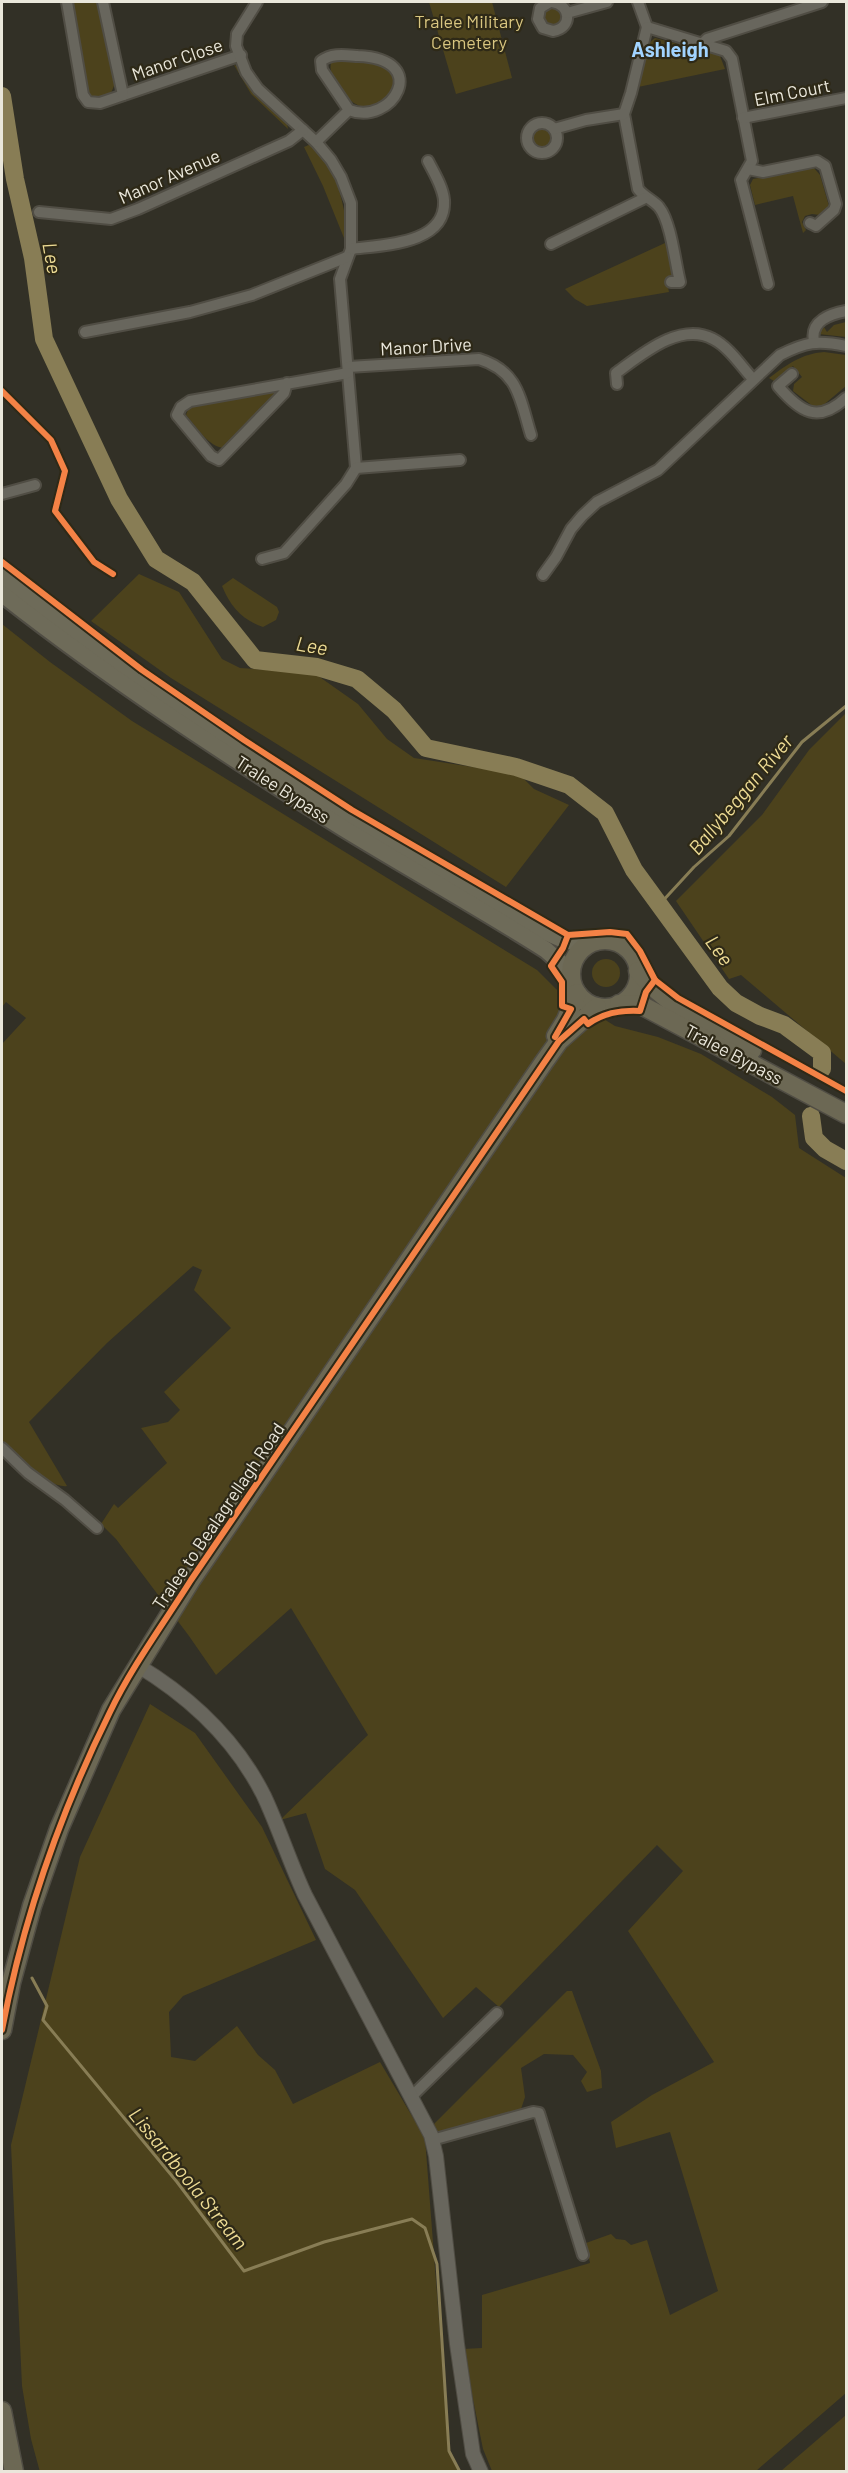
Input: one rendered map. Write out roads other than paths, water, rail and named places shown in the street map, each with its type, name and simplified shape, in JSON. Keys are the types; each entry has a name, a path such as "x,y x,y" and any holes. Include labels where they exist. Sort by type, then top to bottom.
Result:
{"highway":[{"path":"611,941 621,944 636,960 638,971 634,991 619,1004 609,1007 589,1004 577,993 572,983 571,972 577,954 592,942 611,941"},
{"name":"Tralee Bypass","path":"638,971 661,995 683,1011 803,1085"},
{"name":"Tralee to Bealagrellagh Road","path":"544,1062 577,993"},
{"name":"Tralee Bypass","path":"619,1004 641,1005 836,1100 846,1114"},
{"name":"Tralee to Bealagrellagh Road","path":"2,2030 11,1983 32,1906 59,1829 111,1710 137,1665 191,1580 544,1062 559,1041 597,1007"},
{"path":"2,2411 14,2472"}],"main road":[{"name":"Tralee Bypass","path":"2,577 137,677 349,817 541,930 566,941 592,942"},
{"name":"Tralee Bypass","path":"2,594 128,687 225,752 343,828 546,950 571,972"}],"street":[{"name":"Manor Close","path":"67,2 83,95 88,102 100,103 241,55"},
{"name":"Manor Close","path":"103,2 123,95"},
{"path":"257,2 237,34 236,46 246,72 258,89 303,130 331,160 351,202 349,253 340,279 356,468 346,484 284,553 262,559"},
{"path":"551,2 561,4 567,13 566,22 558,30 548,31 543,28 538,19 538,12 544,4 551,2"},
{"path":"567,13 607,2"},
{"path":"638,2 647,27 632,93 624,114 638,189 645,198 658,206 665,217 680,282 671,282"},
{"path":"702,44 707,39 822,2"},
{"path":"647,27 726,51 732,59 752,161 741,180 768,284"},
{"path":"329,56 376,56 391,63 397,70 400,81 397,92 390,103 374,112 358,114 349,110 322,70 321,61 329,56"},
{"name":"Elm Court","path":"743,118 846,98"},
{"path":"315,142 349,110"},
{"path":"554,129 586,120 624,114"},
{"name":"Manor Avenue","path":"39,212 111,219 289,141 303,130"},
{"path":"85,332 190,312 252,295 349,253 405,242 423,235 435,225 443,210 444,199 428,161"},
{"path":"748,169 763,172 818,161 825,166 836,204 834,210 816,226 810,223"},
{"path":"551,244 645,198"},
{"path":"814,341 816,327 823,319 846,311"},
{"path":"617,384 616,373 642,354 664,340 688,335 702,335 714,339 753,379"},
{"path":"543,574 556,557 571,529 597,502 658,470 780,355 814,341 846,346"},
{"name":"Manor Drive","path":"288,383 284,393 219,459 211,456 177,415 181,407 190,401 348,370 480,359 494,363 515,383 531,435"},
{"path":"792,374 778,386 789,399 803,409 813,413 824,413 846,398"},
{"path":"356,468 460,459"},
{"path":"2,494 35,484"},
{"path":"2,1448 28,1473 65,1500 97,1528"},
{"path":"137,1665 158,1677 218,1729 251,1773 264,1797 305,1895 432,2140 456,2344 473,2454 481,2472"},
{"path":"411,2097 497,2013"},
{"path":"432,2140 533,2112 539,2113 583,2255"}],"waterway":[{"name":"Lee","path":"2,96 15,179 33,258 44,339 119,499 156,559 193,582 255,660 317,667 357,679 394,710 426,748 516,767 569,785 605,813 634,870 720,988 736,1003 760,1016 784,1025 822,1053 822,1069"},
{"name":"Ballybeggan River","path":"659,905 694,867 729,836 802,742 846,706"},
{"name":"Lee","path":"811,1116 814,1138 825,1149 846,1161"},
{"name":"Lissardboola Stream","path":"32,1978 47,2006 43,2020 177,2182 244,2271 324,2242 412,2219 425,2228 437,2264 449,2451 460,2472"}],"district":[{"name":"Ashleigh","path":"670,49"}],"park label":[{"name":"Tralee Military Cemetery","path":"469,31"}]}
